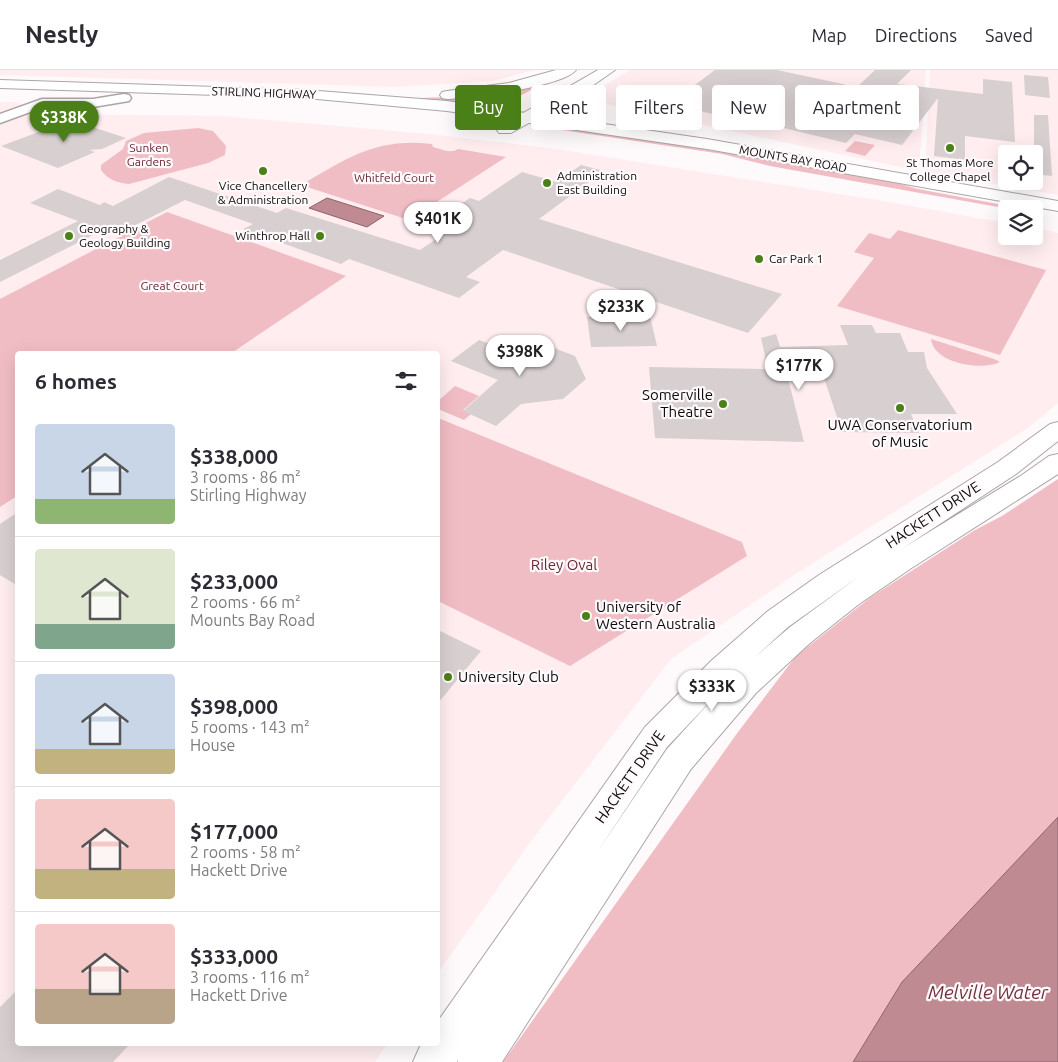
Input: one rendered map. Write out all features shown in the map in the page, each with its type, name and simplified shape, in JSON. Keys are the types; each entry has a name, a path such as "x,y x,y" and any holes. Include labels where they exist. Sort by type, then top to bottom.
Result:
{"main road":[{"path":"306,94 431,95 492,92 528,84 569,70"},
{"path":"521,107 574,70"},
{"path":"586,85 608,70"},
{"name":"STIRLING HIGHWAY","path":"0,84 306,94 455,108"},
{"name":"STIRLING HIGHWAY","path":"7,93 323,106 370,110 439,120"},
{"path":"521,117 527,118 531,116"},
{"name":"MOUNTS BAY ROAD","path":"527,118 531,119"},
{"path":"521,119 572,140"},
{"name":"MOUNTS BAY ROAD","path":"606,129 836,166 1058,206"},
{"name":"MOUNTS BAY ROAD","path":"710,161 998,212"},
{"path":"1043,220 1058,223"},
{"name":"HACKETT DRIVE","path":"433,1062 656,737 722,669 778,619 829,582 1007,468 1058,429"},
{"name":"HACKETT DRIVE","path":"478,1062 679,759 745,684 800,635 849,598 900,562 1058,462"}],"street":[{"path":"7,93 24,101 19,110"},
{"path":"0,119 19,110 51,102 93,103 124,98"}],"shaded area":[{"path":"0,70 535,70 493,81 393,87 0,75"},
{"path":"630,70 926,70 919,171 727,130 785,130 785,85 712,85 712,127 702,125 702,85 616,85 616,106 606,104 605,85"},
{"path":"930,70 1058,70 1058,195 1029,190 1043,190 1043,145 998,145 998,185 925,172"},
{"name":"University of Western Australia","path":"0,102 15,102 43,114 221,116 429,134 550,148 890,202 998,222 998,245 1043,245 1043,230 1058,233 1058,403 1028,428 797,573 671,659 531,841 440,970 440,351 15,351 15,1046 386,1046 375,1062 0,1062"}],"green space":[{"path":"552,79 541,85 531,85"},
{"path":"531,85 531,90 521,95 521,88"},
{"path":"455,97 455,103 422,99"},
{"name":"Sunken Gardens","path":"198,128 213,131 226,146 225,155 208,163 129,184 114,180 101,170 101,165 123,149 126,141 144,133"},
{"path":"562,130 581,130 870,175 918,189 998,204 998,207 770,166 722,154"},
{"path":"855,141 875,145 865,156 845,151"},
{"name":"Whitfeld Court","path":"402,143 432,144 433,147 446,151 458,149 506,157 409,220 301,185 344,161 371,149"},
{"name":"Great Court","path":"167,212 346,276 234,351 15,351 15,497 0,507 0,299"},
{"path":"898,230 1046,270 1000,355 837,306 874,258 854,252 869,233 890,239"},
{"path":"931,339 1000,362 982,366 949,360 934,348"},
{"path":"455,386 479,396 463,410 471,414 464,420 440,410 440,399"},
{"name":"Riley Oval","path":"440,419 742,542 747,556 570,666 440,602"},
{"path":"1058,479 1058,817 902,982 853,1062 503,1062 738,732 796,656 871,597"}],"water":[{"path":"327,198 384,216 367,227 309,208"},
{"name":"Melville Water","path":"1058,817 1058,1062 853,1062 902,982"}],"building":[{"path":"715,70 777,70 848,85 795,85 795,130 913,130 902,145 855,134 846,143 785,128 785,85 712,85 712,114 702,111 702,85 695,85"},
{"path":"875,70 911,70 897,84 906,85 859,85"},
{"path":"1024,75 1048,77 1050,98 1025,95"},
{"path":"983,79 1012,82 1015,142 965,136 965,160 934,156 938,98 919,123 919,87 983,94"},
{"path":"1034,115 1048,115 1052,176 1043,175 1043,145 1034,145"},
{"path":"71,120 126,138 102,149 89,150 95,152 58,168 1,146"},
{"path":"581,165 604,171 539,219 782,294 748,333 503,250 466,277 480,282 459,298 349,259 341,264 243,229 253,224 185,200 116,235 103,230 0,282 0,260 78,221 30,203 58,189 100,205 104,202 113,206 169,177 277,213 286,208 420,250 466,219 447,213 470,198 479,201 522,172 557,182"},
{"path":"650,316 657,346 591,347 587,317"},
{"path":"840,325 872,325 876,333 900,333 908,352 924,352 927,368 957,414 911,414 919,433 842,432 823,375 787,374 804,442 655,438 649,367 768,369 761,338 776,334 780,347 848,345"},
{"path":"479,340 501,348 541,343 575,356 586,379 563,399 521,404 496,426 463,411 498,380 451,361"},
{"path":"15,514 15,584 0,575 0,524"},
{"name":"University Club","path":"440,631 481,651 440,701"},
{"path":"15,992 15,1046 128,1046 113,1062 0,1062 0,1007"}],"place":[{"name":"St Thomas More College Chapel","path":"950,148"},
{"name":"Vice Chancellery & Administration","path":"263,171"},
{"name":"Administration East Building","path":"547,183"},
{"name":"Geography & Geology Building","path":"69,236"},
{"name":"Winthrop Hall","path":"320,236"},
{"name":"Car Park 1","path":"759,259"},
{"name":"Somerville Theatre","path":"723,404"},
{"name":"UWA Conservatorium of Music","path":"900,408"},
{"name":"University of Western Australia","path":"586,616"},
{"name":"University Club","path":"448,677"}]}
